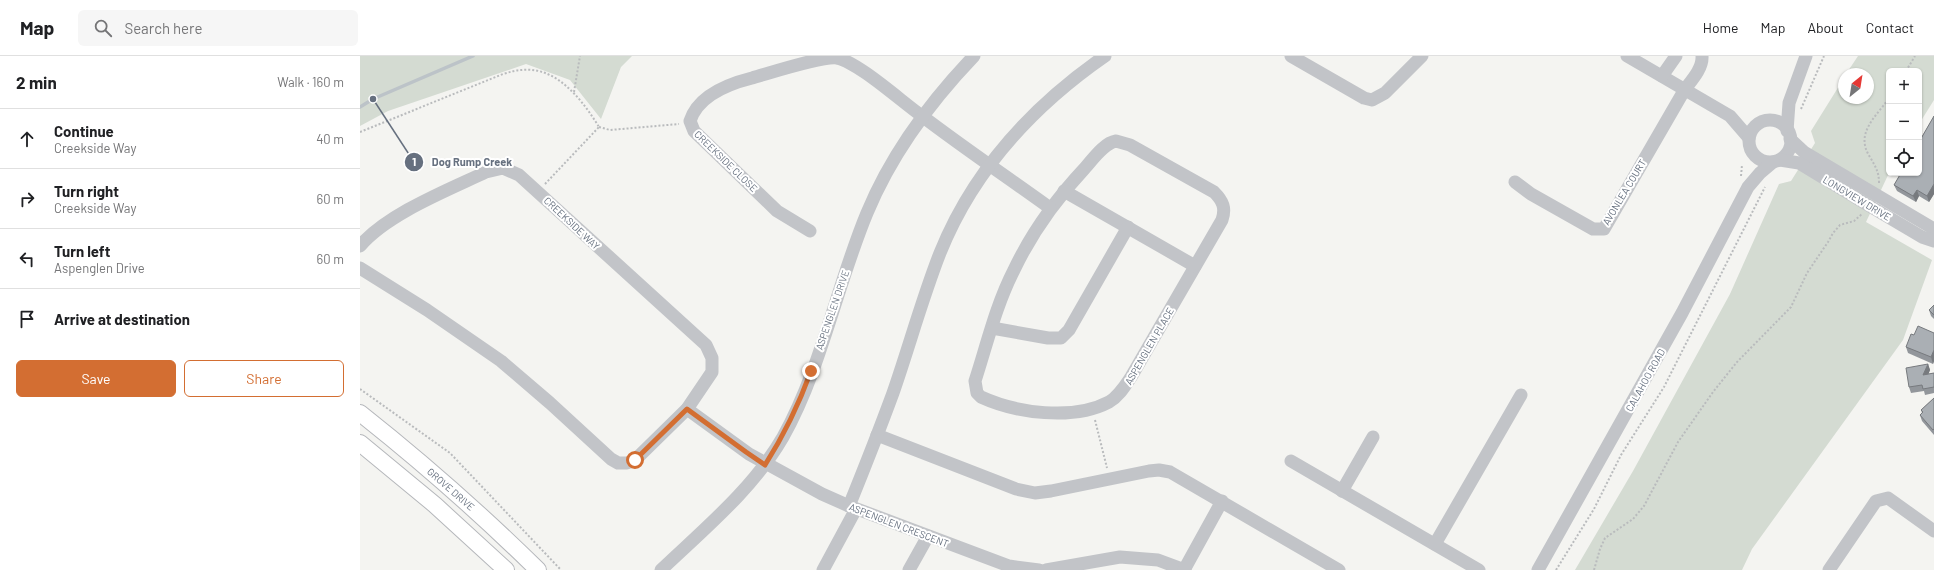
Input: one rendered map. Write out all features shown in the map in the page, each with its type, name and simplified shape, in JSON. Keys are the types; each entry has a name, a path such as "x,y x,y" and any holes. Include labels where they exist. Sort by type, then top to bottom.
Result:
{"main road":[{"name":"GROVE DRIVE","path":"360,413 497,529 538,570"},
{"path":"360,442 435,505 506,570"}],"street":[{"name":"ASPENGLEN DRIVE","path":"661,570 729,504 765,465 783,436 798,406 867,212 886,173 923,117 953,78 974,56"},
{"path":"823,570 852,508 940,252 967,198 989,165 1040,107 1062,88 1105,56"},
{"path":"1291,56 1356,94 1372,100 1385,93 1422,56"},
{"path":"1627,56 1730,116 1764,122 1780,123 1789,135"},
{"path":"1662,76 1676,56"},
{"path":"1685,89 1703,61 1702,56"},
{"path":"1730,116 1760,160 1776,161 1788,151 1789,103 1806,56"},
{"name":"CREEKSIDE CLOSE","path":"810,231 778,211 694,131 690,121 692,112 706,99 724,87 744,80 826,58 836,58 851,62 923,117"},
{"name":"AVONLEA COURT","path":"1515,182 1531,194 1593,229 1604,229 1685,89"},
{"path":"1750,144 1751,132 1764,122 1777,115 1789,103"},
{"path":"923,117 1050,208"},
{"name":"LONGVIEW DRIVE","path":"1789,135 1804,152 1922,237 1934,241"},
{"name":"ASPENGLEN PLACE","path":"1116,141 1130,145 1214,192 1222,202 1224,215 1132,377 1117,396 1101,405 1067,412 1041,413 1015,408 981,396 977,393 975,381 992,328 1013,271 1027,244 1050,208 1064,191 1102,150 1111,142 1116,141"},
{"name":"CALAHOO ROAD","path":"1748,187 1752,169 1750,144"},
{"name":"LONGVIEW DRIVE","path":"1776,161 1799,163 1871,200 1934,228"},
{"name":"CALAHOO ROAD","path":"1538,570 1682,313 1748,187 1760,173 1776,161"},
{"name":"CREEKSIDE WAY","path":"360,246 367,238 404,212 496,168 511,170 538,192 641,288 706,345 712,358 712,372 687,409 635,460 627,463 618,463 605,454 550,403 501,361 427,310 360,268"},
{"path":"1064,191 1195,266"},
{"path":"992,328 1048,338 1061,338 1069,330 1128,228"},
{"path":"1435,544 1521,395"},
{"path":"687,409 765,465"},
{"path":"878,435 1026,492 1051,492 1149,471 1164,470 1222,501 1339,570"},
{"path":"1342,491 1373,437"},
{"path":"1291,461 1479,570"},
{"name":"ASPENGLEN CRESCENT","path":"765,465 852,508 928,536 995,566 1038,570"},
{"path":"1829,570 1876,501 1888,498 1934,531"},
{"path":"1046,570 1060,569 1120,557 1158,560 1184,570 1222,501"},
{"path":"909,570 928,536"}],"path":[{"path":"574,93 580,56"},
{"path":"1800,112 1824,56"},
{"path":"1908,68 1915,56"},
{"path":"360,132 504,74 523,70 544,72 562,83 574,93 587,108 599,127 610,130 677,124 690,121"},
{"path":"1594,570 1600,548 1605,538 1633,519 1644,506 1678,442 1713,392 1737,362 1791,307 1807,273 1833,233 1840,225 1854,221 1862,214 1871,200 1879,182 1879,175 1878,169 1869,157 1865,147 1865,130 1886,102"},
{"path":"538,192 599,127"},
{"path":"1556,570 1594,509 1621,455 1664,387 1765,186"},
{"path":"360,389 450,453 561,570"},
{"path":"1093,417 1110,479"}],"shaded area":[{"path":"360,56 632,56 621,67 601,119 570,80 526,64 388,111 360,126"},
{"path":"1858,56 1934,56 1934,100 1922,119 1922,68 1886,68 1886,176 1888,176 1866,222 1932,260 1903,340 1752,549 1742,570 1575,570 1633,471 1730,294 1779,184 1791,181 1815,143 1811,131 1838,88 1838,104 1874,104 1874,68 1850,68"}],"building":[{"path":"1934,116 1934,184 1927,196 1917,190 1913,196 1894,185 1899,176 1922,176 1922,137"},
{"path":"1934,305 1934,315 1929,310"},
{"path":"1918,326 1934,333 1934,350 1931,357 1906,347 1911,334 1914,335"},
{"path":"1928,364 1923,375 1934,373 1934,387 1923,389 1922,385 1909,387 1906,368"},
{"path":"1934,398 1933,430 1920,415 1923,412 1921,410"}],"waterway":[{"path":"360,107 373,99 473,56"}],"place":[{"name":"Dog Rump Creek","path":"373,99"}],"route":[{"path":"635,460 687,409 765,465 783,436 798,406 811,371"}]}
